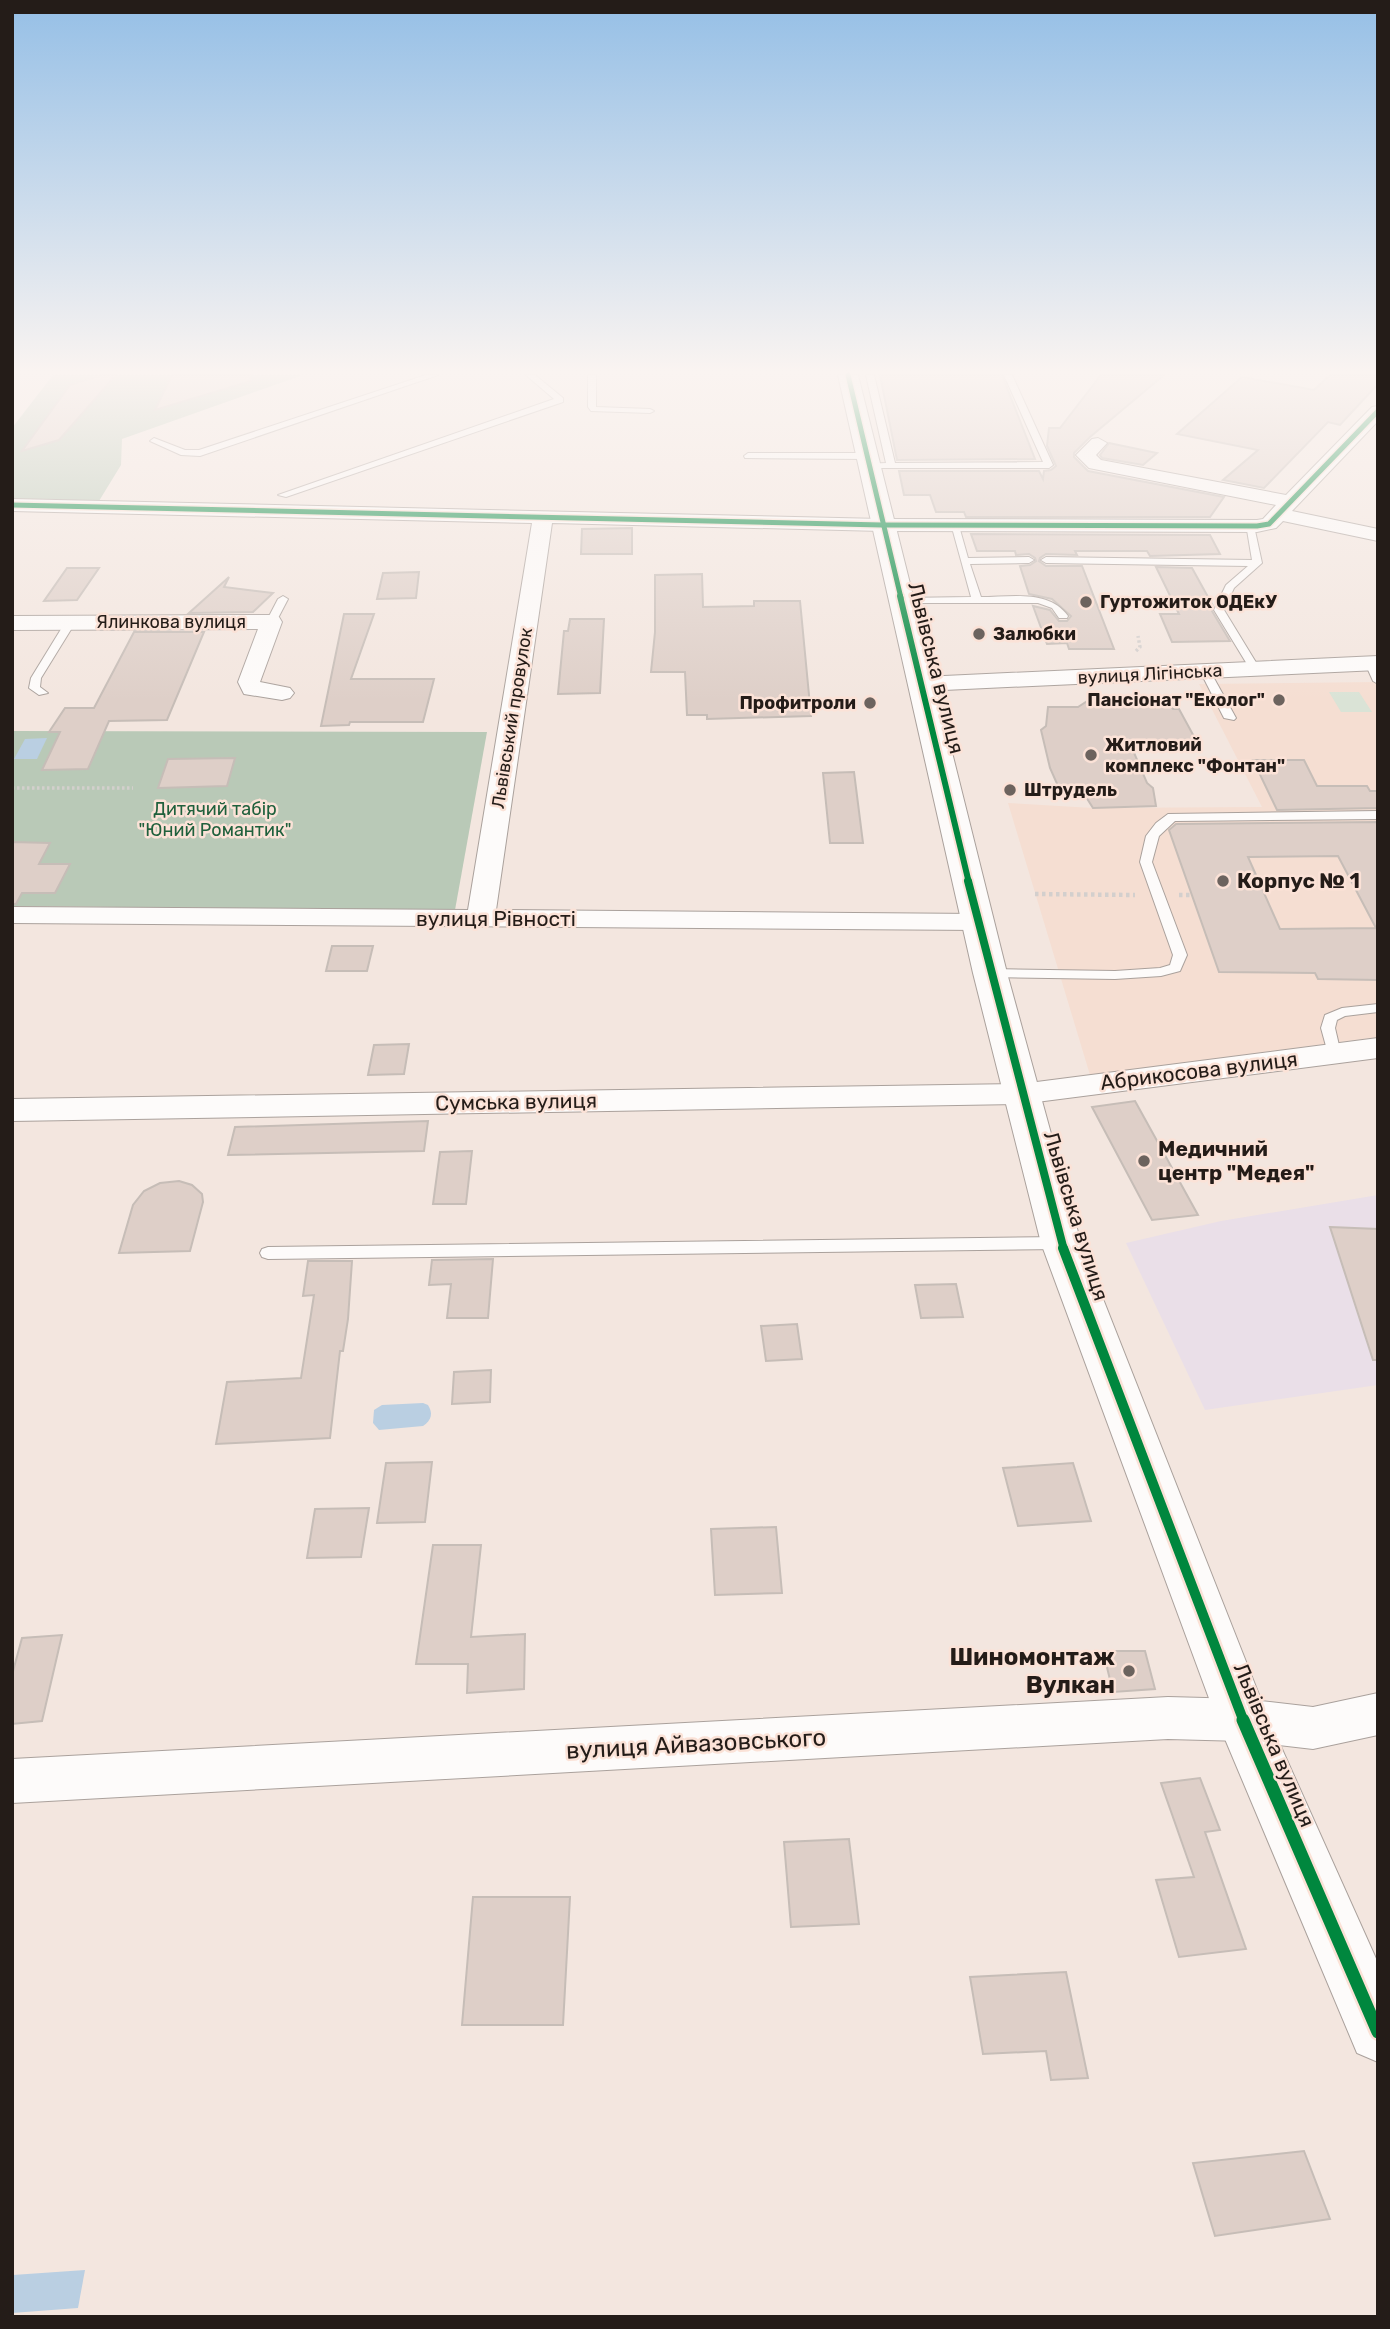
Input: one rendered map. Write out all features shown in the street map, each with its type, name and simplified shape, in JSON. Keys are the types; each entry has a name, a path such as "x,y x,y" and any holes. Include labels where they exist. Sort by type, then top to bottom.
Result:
{"main road":[{"name":"Львівська вулиця","path":"873,484 990,973 1061,1243 1243,1720 1378,2032"}],"street":[{"path":"1179,484 1285,508 1378,535"},
{"path":"12,505 882,525 1249,526 1269,524 1308,484"},
{"name":"Львівський провулок","path":"481,919 543,517"},
{"name":"Ялинкова вулиця","path":"12,623 271,622 249,682 252,689 282,693"},
{"name":"вулиця Лігінська","path":"923,684 1255,669 1375,669"},
{"name":"вулиця Рівності","path":"12,915 979,922"},
{"name":"Абрикосова вулиця","path":"1021,1094 1378,1048"},
{"name":"Сумська вулиця","path":"12,1111 1021,1094"},
{"name":"вулиця Айвазовського","path":"12,1782 1168,1718 1243,1720 1313,1728 1378,1714"}],"lane":[{"path":"283,495 317,484"},
{"path":"954,526 976,599"},
{"path":"1249,526 1257,563"},
{"path":"965,561 1029,560"},
{"path":"1046,560 1257,563"},
{"path":"1255,669 1219,610 1230,587 1257,563"},
{"path":"271,622 283,599"},
{"path":"902,601 1048,601 1056,606 1063,616"},
{"path":"43,693 34,688 36,678 70,623"},
{"path":"1205,671 1230,718"},
{"path":"990,973 1139,975 1173,970 1179,963 1180,955 1146,862 1147,849 1157,827 1172,817 1378,815"},
{"path":"1334,1054 1328,1028 1330,1018 1342,1012 1378,1008"},
{"path":"268,1253 1061,1243"}],"path":[{"path":"12,788 133,788"},
{"path":"1035,894 1192,895"}],"shaded area":[{"path":"1378,682 1378,1037 1090,1075 1008,803 1093,808 1262,807 1199,684"},
{"path":"1329,692 1359,692 1372,712 1341,712"},
{"path":"1378,1195 1378,1385 1205,1410 1126,1243 1221,1221"}],"green space":[{"path":"12,484 110,484 99,501 12,501"},
{"name":"Дитячий табір \"Юний Романтик\"","path":"12,731 487,732 455,910 12,906"}],"water":[{"path":"47,738 37,759 14,759 25,739"},
{"path":"382,1405 428,1405 431,1414 423,1426 379,1430 373,1423 374,1410"},
{"path":"85,2270 78,2308 12,2313 13,2275"}],"building":[{"path":"902,484 1154,484 1224,497 1210,517 966,517 964,512 936,512 930,495 904,495"},
{"path":"1242,484 1268,484 1264,488"},
{"path":"632,528 632,554 581,554 582,529"},
{"path":"971,534 1210,535 1220,554 1150,556 1147,551 1075,551 1077,555 1046,554 1039,561 1046,566 1082,566 1114,649 1069,649 1067,643 1047,644 1033,606 1050,610 1059,621 1067,621 1071,616 1052,599 1029,594 1020,566 1030,565 1036,561 1035,558 1029,554 1016,555 1015,551 977,551"},
{"path":"1156,567 1192,568 1213,606 1212,611 1230,641 1172,642 1160,614 1179,614"},
{"path":"67,568 99,568 77,600 44,601"},
{"path":"419,572 416,598 377,599 383,573"},
{"path":"702,574 703,607 754,606 754,601 800,601 811,716 707,719 707,715 687,715 685,672 651,672 655,632 655,575"},
{"path":"229,577 224,587 273,593 253,612 189,613"},
{"path":"344,614 374,614 351,679 434,679 423,722 350,722 349,725 321,726"},
{"path":"570,619 604,619 600,693 558,694 564,631 568,631"},
{"path":"134,632 204,632 167,720 109,721 88,769 42,770 60,732 49,732 65,708 94,708"},
{"name":"Житловий комплекс \"Фонтан\"","path":"1092,698 1164,698 1173,709 1179,709 1197,742 1129,741 1147,783 1153,788 1156,806 1093,808 1086,797 1062,795 1050,768 1041,730 1046,726 1048,707 1078,707"},
{"path":"235,758 227,786 158,788 168,759"},
{"path":"1253,760 1304,760 1317,786 1367,786 1370,791 1378,791 1378,808 1277,810"},
{"path":"854,772 863,843 830,843 823,773"},
{"name":"Корпус № 1","path":"1378,822 1378,980 1318,979 1315,973 1219,972 1169,830 1176,824","holes":["1338,856 1376,928 1280,929 1248,857"]},
{"path":"12,842 50,843 39,864 70,864 55,893 22,893 16,904 12,904"},
{"path":"332,946 373,946 367,971 326,971"},
{"path":"409,1044 404,1074 368,1075 374,1045"},
{"name":"Медичний центр \"Медея\"","path":"1135,1101 1198,1215 1152,1220 1092,1107"},
{"path":"428,1121 424,1151 228,1155 235,1127"},
{"path":"472,1151 466,1204 433,1204 440,1152"},
{"path":"179,1181 192,1185 202,1194 203,1202 190,1251 119,1253 133,1205 144,1191 160,1183"},
{"path":"1330,1227 1378,1229 1378,1360 1373,1360"},
{"path":"493,1259 488,1318 447,1318 451,1284 429,1285 432,1260"},
{"path":"308,1261 352,1261 348,1319 343,1351 340,1351 330,1438 216,1444 227,1382 301,1378 314,1295 303,1296"},
{"path":"956,1284 963,1317 921,1318 915,1285"},
{"path":"797,1324 802,1359 766,1361 761,1326"},
{"path":"491,1370 490,1402 452,1404 454,1372"},
{"path":"432,1462 425,1522 377,1523 386,1463"},
{"path":"1073,1463 1091,1521 1018,1526 1003,1468"},
{"path":"369,1508 361,1557 307,1558 315,1509"},
{"path":"776,1527 782,1593 715,1595 711,1529"},
{"path":"433,1545 481,1545 471,1637 525,1634 524,1689 467,1693 468,1664 416,1664"},
{"path":"62,1635 42,1721 12,1724 12,1675 22,1638"},
{"path":"1103,1651 1145,1651 1155,1689 1113,1692"},
{"path":"1200,1778 1220,1830 1205,1832 1246,1949 1179,1957 1156,1880 1194,1877 1161,1783"},
{"path":"849,1839 859,1924 791,1927 784,1842"},
{"path":"473,1897 570,1897 563,2025 462,2025"},
{"path":"1066,1972 1088,2078 1051,2080 1046,2051 983,2054 970,1977"},
{"path":"1304,2151 1330,2219 1215,2236 1193,2163"}],"cycle path":[{"path":"874,484 990,973 1061,1243 1243,1720 1378,2032"},
{"path":"12,505 882,525 1257,526 1269,524 1308,484"}],"place":[{"name":"Гуртожиток ОДЕкУ","path":"1086,602"},
{"name":"Залюбки","path":"979,634"},
{"name":"Пансіонат \"Еколог\"","path":"1279,700"},
{"name":"Профитроли","path":"870,703"},
{"name":"Житловий комплекс \"Фонтан\"","path":"1091,755"},
{"name":"Штрудель","path":"1010,790"},
{"name":"Корпус № 1","path":"1223,881"},
{"name":"Медичний центр \"Медея\"","path":"1144,1161"},
{"name":"Шиномонтаж Вулкан","path":"1129,1671"}]}
